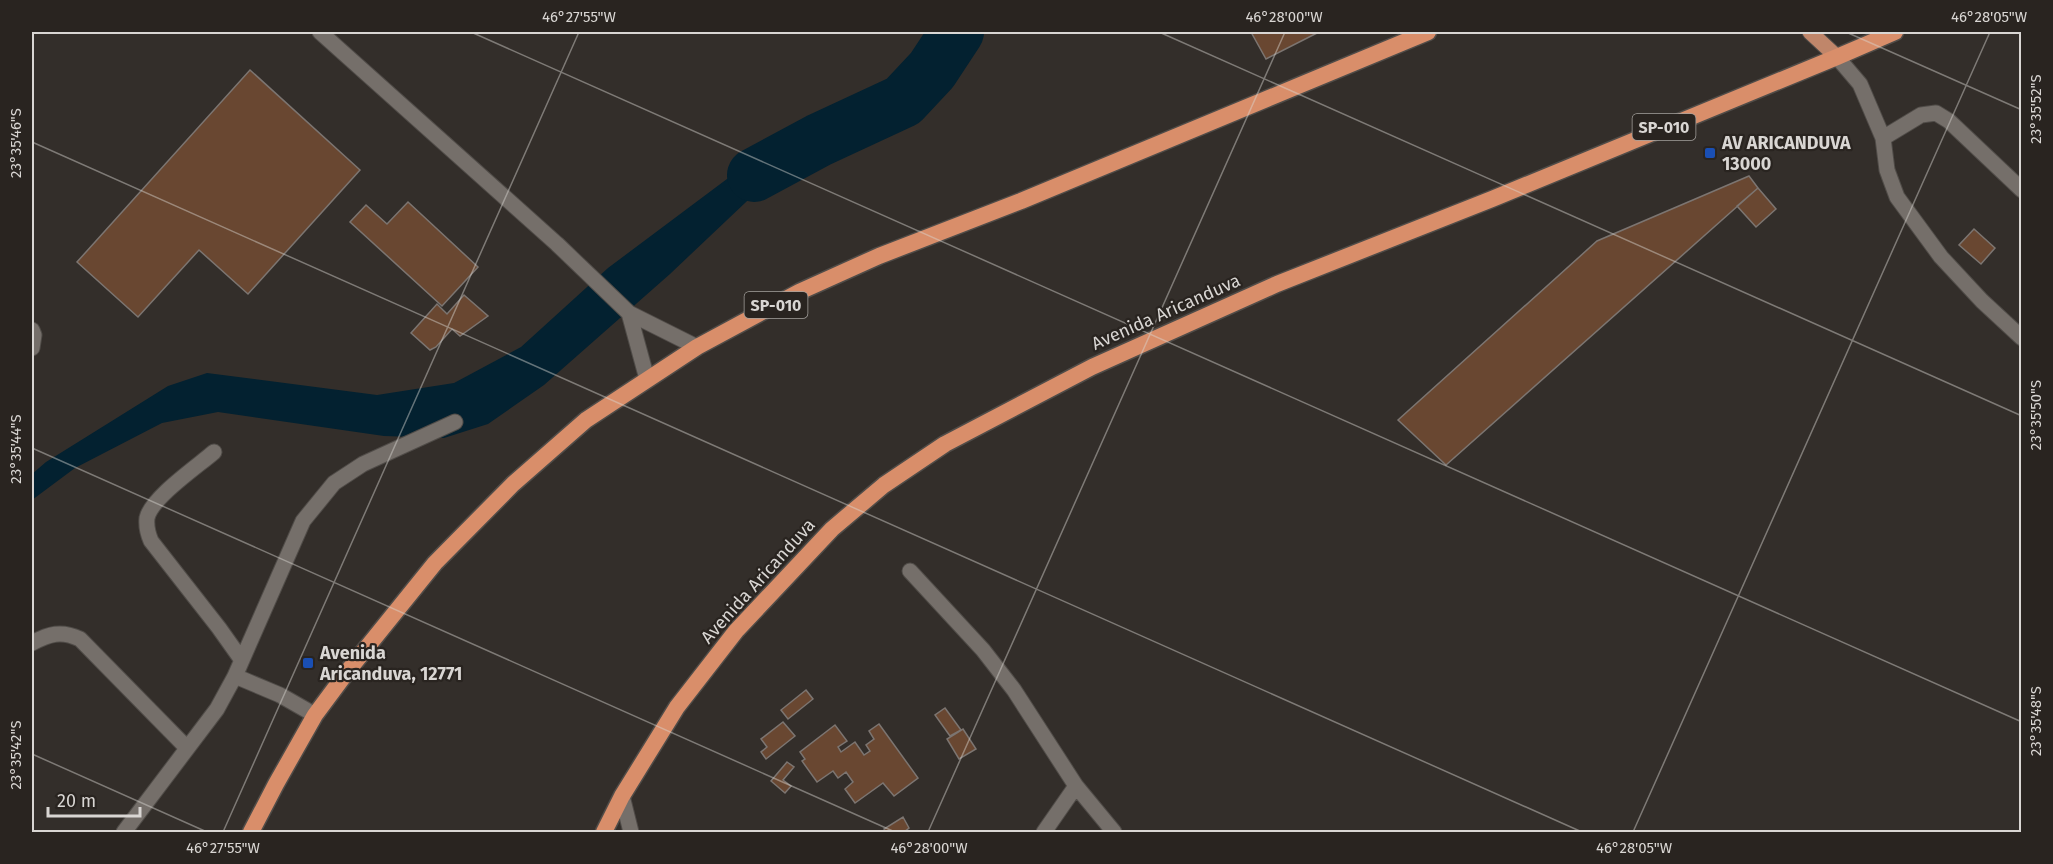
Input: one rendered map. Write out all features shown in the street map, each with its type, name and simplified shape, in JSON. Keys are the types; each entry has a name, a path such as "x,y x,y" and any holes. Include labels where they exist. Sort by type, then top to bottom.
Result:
{"highway":[{"name":"SP-010","path":"251,832 315,715 435,563 513,484 586,420 697,347 799,292 879,256 1021,201 1426,32"},
{"name":"Avenida Aricanduva","path":"604,832 622,796 677,707 736,631 832,529 884,485 945,444 1092,367 1277,284 1895,32"},
{"path":"266,832 276,784"}],"main road":[{"path":"1810,32 1837,57"}],"lane":[{"path":"320,32 557,244 628,312 697,347"},
{"path":"1837,57 1860,84 1883,138 1887,170 1897,197 1941,257 1982,301 2022,338"},
{"path":"1883,138 1921,115 1936,113 1949,121 2022,190"},
{"path":"628,312 647,379"},
{"path":"32,330 34,335 32,348"},
{"path":"124,832 186,747 217,709 235,676 303,521 334,483 363,464 455,422"},
{"path":"214,452 156,501 147,517 147,530 151,542 219,627 241,659"},
{"path":"910,571 983,650 1014,690 1076,786 1114,832"},
{"path":"32,643 59,633 80,639 186,747"},
{"path":"235,676 280,695 315,715"},
{"path":"1044,832 1076,786"},
{"path":"622,796 631,832"}],"water":[{"path":"819,140 765,184 670,274 544,385 488,424 444,438 384,436 218,412 162,423 75,468 32,500 32,474 46,462 168,386 207,373 377,395 454,383 521,347 608,268 739,170 779,148"}],"building":[{"path":"1251,32 1319,32 1266,59"},
{"path":"250,70 360,170 248,294 199,250 138,317 77,262"},
{"path":"1749,176 1758,188 1446,465 1398,420 1597,241"},
{"path":"1758,188 1776,209 1756,227 1737,206"},
{"path":"408,202 478,267 442,306 350,222 366,205 387,224"},
{"path":"1974,229 1995,248 1981,264 1959,245"},
{"path":"464,295 488,316 460,336 452,329 436,347 430,350 411,333 437,304 447,314"},
{"path":"806,690 813,699 788,719 781,710"},
{"path":"945,708 961,730 950,736 935,715"},
{"path":"783,722 795,736 766,759 761,752 767,747 761,739"},
{"path":"879,724 918,778 894,796 883,783 855,803 845,789 853,782 846,772 838,778 833,771 817,782 802,761 805,759 800,752 835,725 847,741 838,747 841,752 855,742 864,755 870,751 866,745 874,739 869,731"},
{"path":"963,729 976,749 959,759 947,739"},
{"path":"787,762 794,767 783,780 791,786 785,793 771,781"},
{"path":"903,817 909,828 904,832 886,832 884,829"}],"waterway":[{"path":"754,175 819,140 903,101 932,70 957,32"}],"place":[{"name":"AV ARICANDUVA 13000","path":"1710,153"},
{"name":"Avenida Aricanduva, 12771","path":"308,663"}]}
